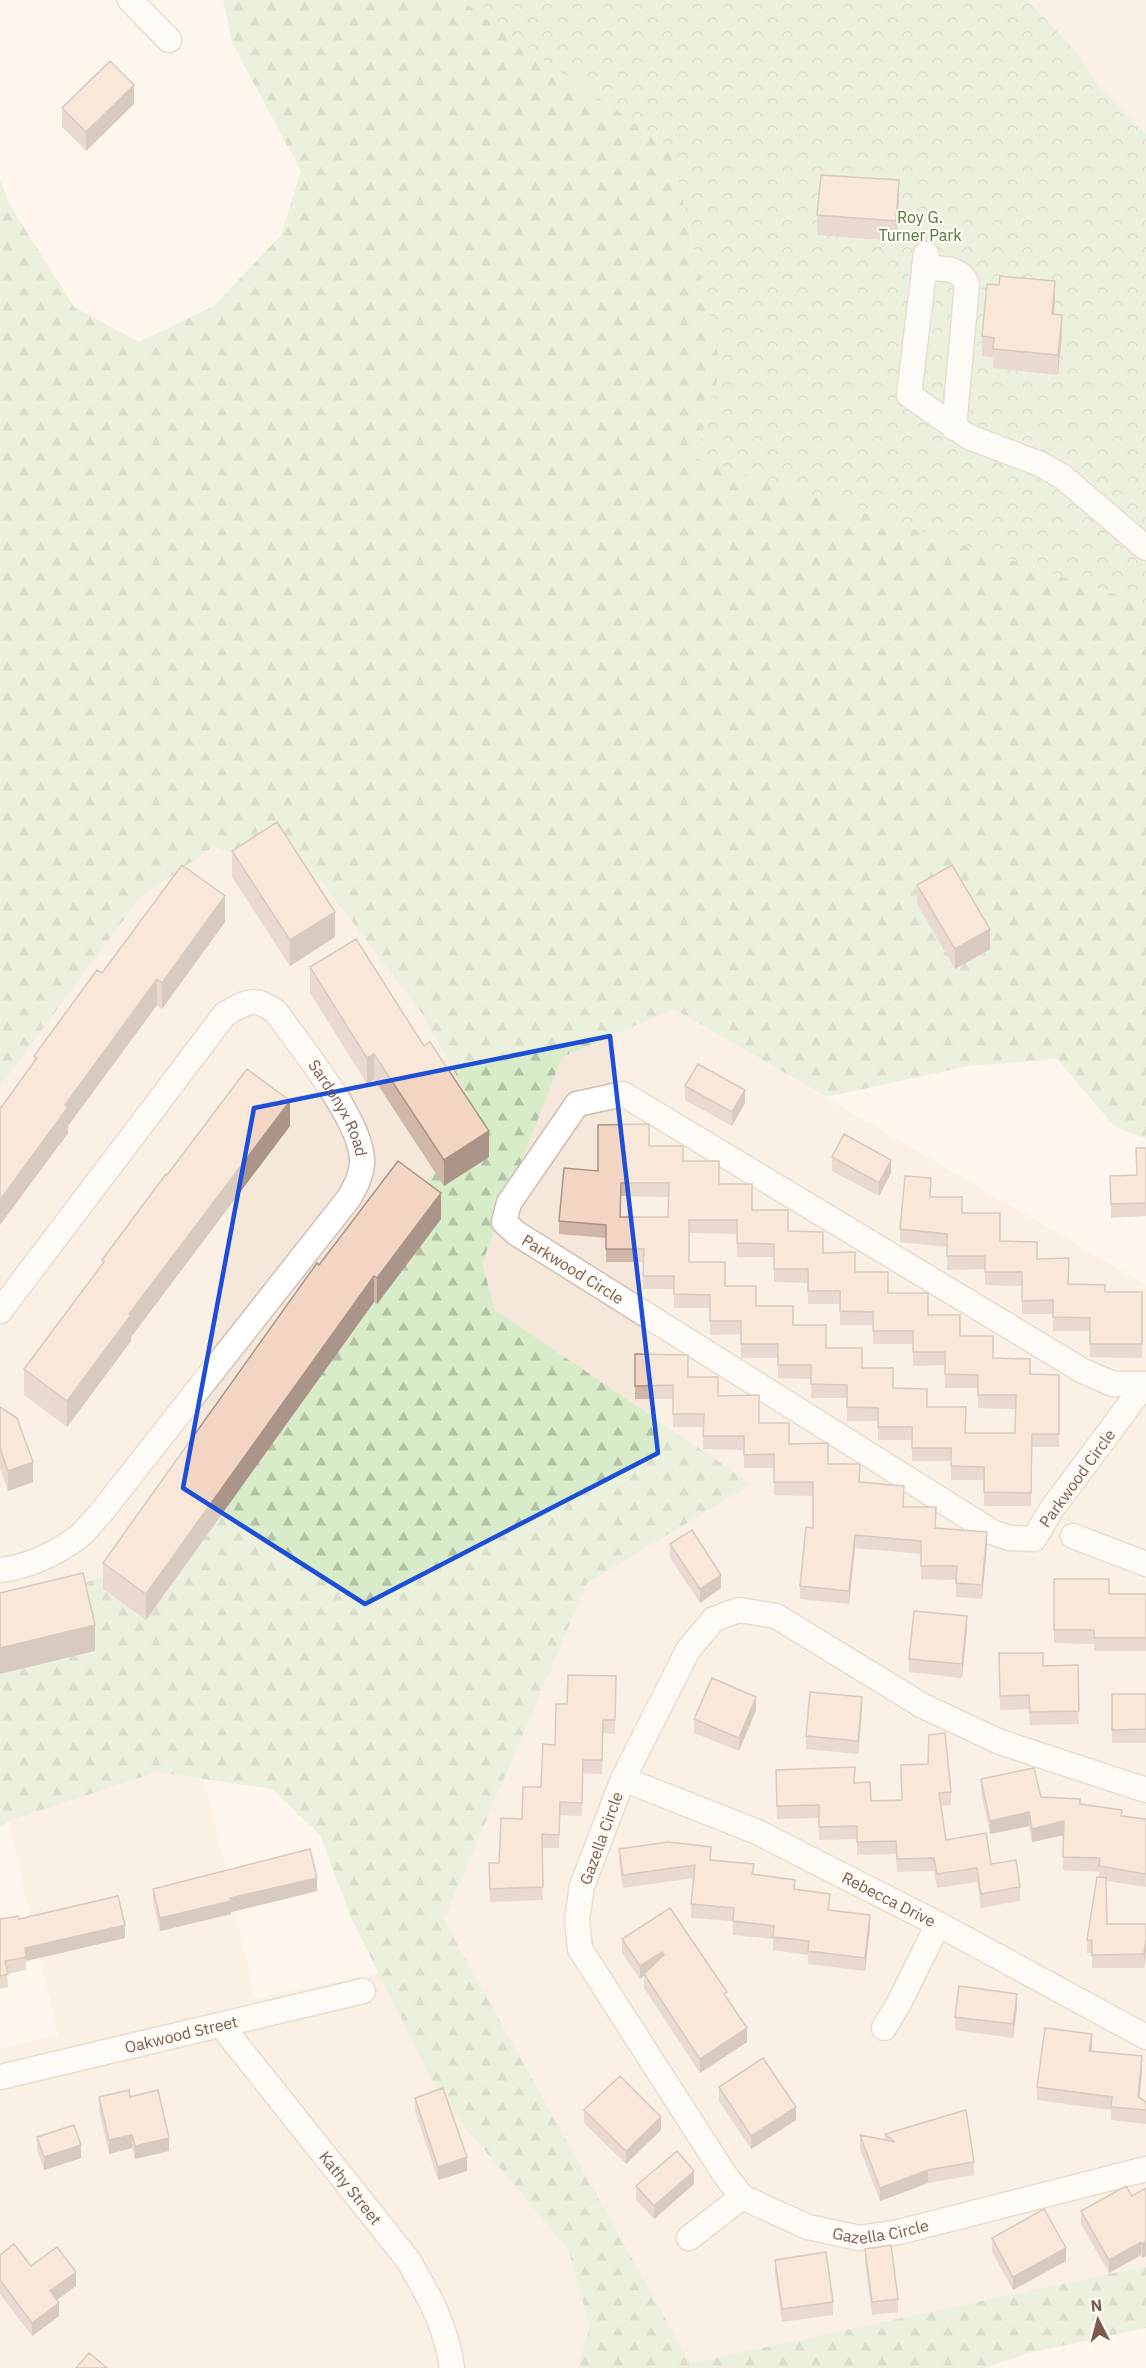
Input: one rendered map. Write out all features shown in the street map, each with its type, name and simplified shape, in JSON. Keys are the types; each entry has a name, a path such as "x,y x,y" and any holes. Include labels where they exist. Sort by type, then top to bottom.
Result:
{"street":[{"path":"130,0 169,40"},
{"path":"954,428 967,284 964,276 954,270 925,261 909,396 954,428 969,437 1040,464 1063,477 1146,548"},
{"name":"Sardonyx Road","path":"0,1311 225,1014 250,1001 262,1002 276,1012 354,1126 360,1144 362,1163 358,1182 349,1198 100,1514 78,1537 49,1554 17,1568 0,1570"},
{"name":"Parkwood Circle","path":"623,1094 1083,1371 1113,1384 1146,1384 1051,1510 1034,1539 1009,1538 993,1532 516,1233 504,1222 509,1203 577,1104 623,1094"},
{"path":"1073,1536 1146,1564"},
{"name":"Gazella Circle","path":"1146,1790 1000,1742 923,1706 776,1616 739,1610 714,1619 688,1650 623,1779 582,1886 577,1919 580,1949 725,2175 742,2197 808,2227 859,2238 899,2232 1146,2169"},
{"name":"Rebecca Drive","path":"623,1779 755,1831 938,1924 1146,2037"},
{"path":"884,2028 899,2004 938,1924"},
{"name":"Oakwood Street","path":"0,2077 363,1991"},
{"name":"Kathy Street","path":"221,2025 408,2260 425,2285 447,2340 452,2368"},
{"path":"689,2238 742,2197"}],"highlighted area":[{"path":"610,1036 658,1453 365,1604 183,1488 254,1108"}],"shaded area":[{"path":"999,0 1146,0 1146,139"},
{"path":"254,718 562,1056 674,1009 1146,1285 1146,2266 665,2368 0,2368 0,2049 58,2035 9,1821 157,1772 204,1779 255,1998 465,1958 444,1920 587,1583 0,1717 0,1051"}],"green space":[{"path":"223,0 466,0 671,149 721,366 696,458 1146,604 1146,1139 1115,1127 1057,1059 969,1066 826,1097 674,1009 562,1057 482,1263 495,1310 752,1484 587,1583 444,1920 690,2363 1146,2266 1146,2328 1028,2353 985,2368 577,2368 590,2326 568,2249 443,2101 352,1920 320,1835 272,1789 157,1772 9,1821 0,1828 0,1613 152,1559 374,1238 457,1147 474,1108 424,1016 321,881 213,847 139,899 0,1086 0,180 10,205 74,307 139,342 214,306 281,235 301,171 232,43"},
{"name":"Roy G. Turner Park","path":"462,0 1027,0 1071,46 1100,88 1146,134 1146,604 696,458 721,366 671,149"}],"building":[{"path":"110,61 134,85 86,132 62,108"},
{"path":"821,175 899,180 896,221 817,215"},
{"path":"1000,276 1055,281 1052,314 1062,315 1058,355 993,349 994,338 982,336 987,284 999,285"},
{"path":"277,822 335,912 290,940 232,851"},
{"path":"182,865 225,896 162,983 157,979 65,1105 68,1107 0,1200 0,1109 37,1058 34,1056 97,970 102,973"},
{"path":"952,865 990,929 955,949 917,885"},
{"path":"356,939 424,1046 430,1042 489,1131 444,1160 374,1054 367,1058 310,967"},
{"path":"698,1064 745,1090 732,1112 685,1086"},
{"path":"247,1069 290,1101 129,1314 131,1315 67,1401 24,1369 104,1262 102,1260"},
{"path":"649,1124 649,1146 683,1146 683,1161 719,1161 719,1184 752,1184 752,1210 788,1210 788,1231 823,1232 823,1253 855,1252 855,1272 888,1272 888,1293 928,1293 928,1315 960,1315 960,1336 993,1336 993,1358 1030,1359 1030,1374 1059,1375 1059,1434 1032,1434 1031,1493 984,1492 984,1467 951,1466 951,1448 912,1448 912,1427 878,1427 878,1408 847,1407 847,1385 811,1384 811,1365 778,1365 778,1344 741,1344 741,1321 710,1321 710,1295 674,1294 674,1276 643,1276 644,1249 606,1249 606,1225 559,1221 564,1168 598,1171 598,1125","holes":["621,1183 669,1183 668,1217 620,1217","689,1220 737,1220 737,1243 774,1244 774,1269 808,1269 808,1291 840,1291 840,1311 873,1312 873,1331 913,1331 913,1352 945,1352 945,1374 978,1375 978,1395 1016,1395 1015,1433 965,1433 966,1407 927,1407 927,1389 893,1388 893,1368 862,1368 862,1348 826,1348 826,1325 793,1325 793,1306 756,1306 756,1286 725,1286 725,1262 689,1262"]},
{"path":"844,1134 891,1160 879,1183 832,1157"},
{"path":"1136,1148 1146,1148 1146,1203 1111,1204 1110,1176 1137,1175"},
{"path":"398,1161 441,1193 377,1278 374,1276 146,1594 103,1563 317,1263 319,1265"},
{"path":"905,1176 931,1178 930,1197 962,1197 962,1213 1000,1213 1000,1241 1037,1242 1037,1259 1069,1258 1068,1284 1105,1285 1105,1292 1142,1292 1142,1344 1090,1344 1090,1318 1053,1317 1053,1300 1022,1301 1022,1272 985,1272 985,1256 947,1256 947,1234 900,1229"},
{"path":"635,1354 688,1355 688,1377 718,1377 718,1396 759,1395 759,1423 789,1423 789,1444 828,1443 828,1464 860,1464 859,1482 904,1486 903,1507 936,1507 935,1528 987,1532 982,1585 956,1583 957,1566 921,1566 921,1541 855,1535 849,1591 800,1586 806,1527 813,1528 813,1482 774,1482 774,1454 744,1455 744,1436 703,1436 704,1414 673,1414 673,1385 635,1386"},
{"path":"0,1407 17,1418 33,1462 8,1471 0,1448"},
{"path":"692,1530 721,1575 700,1589 670,1544"},
{"path":"83,1573 95,1625 0,1648 0,1593"},
{"path":"1054,1579 1109,1579 1109,1594 1146,1594 1146,1638 1094,1638 1094,1630 1054,1630"},
{"path":"914,1611 967,1616 962,1664 909,1659"},
{"path":"999,1653 1043,1653 1043,1666 1078,1665 1079,1711 1030,1712 1029,1695 1000,1696"},
{"path":"568,1675 616,1676 615,1720 603,1720 602,1760 583,1760 582,1803 560,1802 559,1835 542,1834 543,1887 490,1889 489,1863 499,1863 501,1818 522,1819 523,1787 541,1787 543,1744 555,1745 556,1704 567,1704"},
{"path":"712,1678 756,1697 739,1738 694,1719"},
{"path":"810,1692 862,1697 858,1741 806,1736"},
{"path":"1112,1694 1146,1694 1146,1729 1112,1730"},
{"path":"945,1733 951,1792 939,1793 946,1840 986,1833 991,1864 1016,1860 1020,1887 981,1894 977,1868 937,1874 934,1858 897,1859 896,1841 857,1842 857,1826 819,1827 819,1805 777,1806 776,1770 855,1767 854,1783 870,1782 871,1801 902,1800 901,1765 928,1764 929,1735"},
{"path":"1034,1768 1041,1797 1080,1799 1080,1804 1122,1810 1121,1816 1146,1819 1146,1874 1099,1866 1100,1858 1063,1857 1064,1821 1032,1829 1029,1812 990,1821 981,1779"},
{"path":"668,1842 711,1847 710,1860 754,1864 752,1874 795,1880 794,1889 830,1894 828,1910 870,1915 865,1958 808,1951 809,1941 773,1937 774,1926 733,1921 734,1908 691,1904 695,1865 623,1875 619,1849"},
{"path":"310,1849 317,1878 230,1898 231,1901 160,1918 153,1889"},
{"path":"1097,1877 1106,1878 1107,1924 1146,1924 1144,1954 1092,1955 1092,1940 1087,1940"},
{"path":"118,1896 125,1925 25,1948 26,1957 5,1961 8,1974 0,1976 0,1919 18,1916 19,1919"},
{"path":"670,1908 727,1992 724,1994 747,2028 700,2059 644,1974 664,1955 662,1952 640,1966 622,1939"},
{"path":"959,1986 1017,1994 1013,2024 955,2017"},
{"path":"1045,2028 1092,2034 1089,2051 1142,2056 1138,2097 1146,2102 1146,2110 1111,2107 1112,2097 1037,2087"},
{"path":"763,2058 796,2107 751,2136 719,2087"},
{"path":"620,2076 661,2117 626,2151 584,2110"},
{"path":"443,2088 467,2157 438,2167 415,2098"},
{"path":"129,2090 130,2097 158,2090 169,2138 135,2146 132,2135 109,2140 99,2097"},
{"path":"966,2110 974,2162 928,2170 880,2188 860,2135 895,2142 885,2134"},
{"path":"74,2125 81,2145 44,2157 37,2137"},
{"path":"677,2151 694,2171 654,2206 636,2186"},
{"path":"1126,2186 1132,2196 1146,2188 1146,2242 1142,2244 1141,2242 1109,2260 1081,2211"},
{"path":"1044,2209 1066,2248 1013,2277 992,2238"},
{"path":"14,2244 31,2266 57,2247 76,2272 50,2291 59,2303 32,2323 0,2280 0,2255"},
{"path":"891,2245 898,2299 872,2302 865,2249"},
{"path":"826,2252 833,2302 782,2309 775,2260"},
{"path":"89,2353 107,2368 76,2368"}]}
